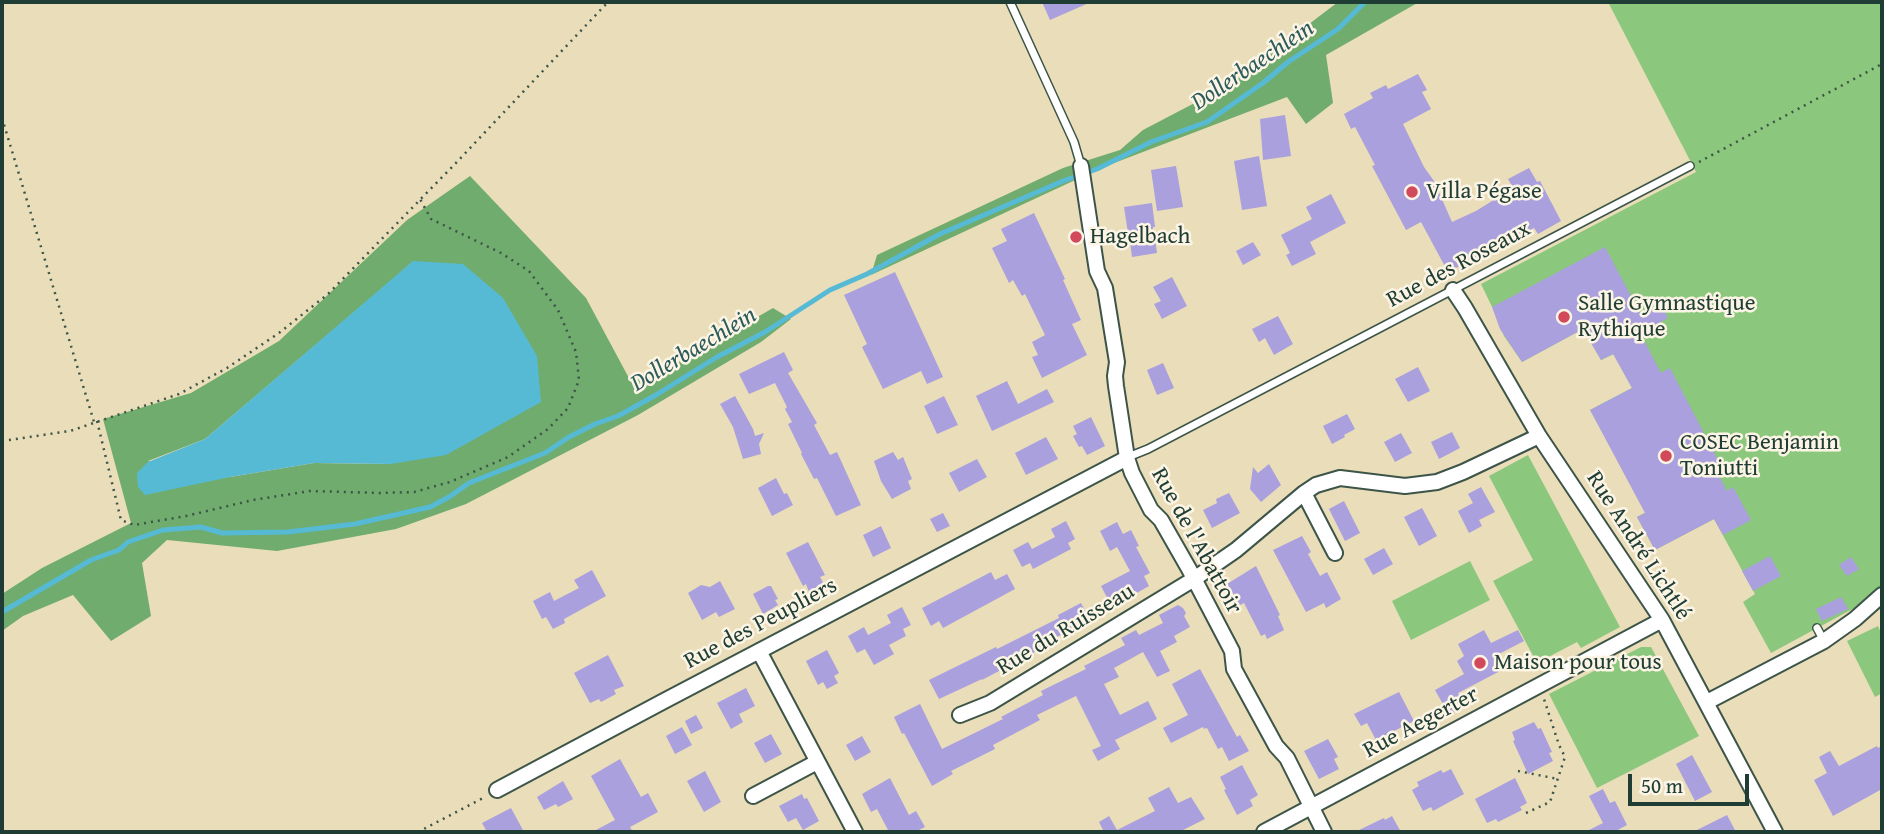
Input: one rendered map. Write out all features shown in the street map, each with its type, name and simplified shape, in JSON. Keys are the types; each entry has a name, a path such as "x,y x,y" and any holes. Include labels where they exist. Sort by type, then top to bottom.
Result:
{"street":[{"name":"Rue de l'Abattoir","path":"1081,166 1097,271 1107,300 1116,362 1116,386 1127,458 1132,473 1151,510 1161,520 1194,579 1231,651 1234,669 1276,746 1287,758 1324,832"},
{"name":"Rue André Lichtlé","path":"1452,290 1539,436 1662,620 1775,832"},
{"name":"Rue du Ruisseau","path":"960,715 990,703 1194,579 1236,550 1316,485 1340,478 1405,486 1437,482 1539,436"},
{"name":"Rue des Peupliers","path":"497,790 1127,458"},
{"path":"1304,493 1335,553"},
{"path":"1707,702 1820,635 1855,619 1882,596"},
{"name":"Rue Aegerter","path":"1264,832 1662,620"},
{"path":"759,651 855,832"},
{"path":"753,796 817,762"}],"lane":[{"path":"1010,2 1074,142 1081,166"},
{"name":"Rue des Roseaux","path":"1127,458 1690,166"}],"path":[{"path":"2,441 70,430 179,394 227,368 279,333 328,294 608,2"},
{"path":"1690,166 1882,64"},
{"path":"2,118 96,422 121,520 134,525 310,491 380,494 414,492 450,482 508,457 548,429 568,408 579,380 576,352 558,310 529,271 502,253 431,219 420,199"},
{"path":"1526,813 1550,802 1564,757 1539,686"},
{"path":"1518,771 1558,779"},
{"path":"418,832 497,790"}],"green space":[{"path":"1338,2 1419,2 1326,55 1333,103 1306,124 1287,97 1101,168 871,275 877,255 1063,168 1120,150 1143,130 1229,85"},
{"path":"1608,2 1882,2 1882,586 1858,606 1771,653 1743,602 1755,594 1714,519 1655,550 1637,517 1650,510 1590,410 1632,388 1614,354 1601,360 1583,329 1522,362 1504,336 1481,284 1696,172"},
{"path":"470,176 586,298 630,380 681,361 773,308 791,319 761,342 638,415 466,504 396,529 277,551 167,540 142,563 151,616 111,641 73,595 23,616 2,631 2,594 42,568 131,523 103,419 191,393 279,341 407,220","holes":["413,262 391,464 314,463 230,477 148,461 205,439"]},
{"path":"1528,455 1620,627 1581,648 1577,642 1537,663 1493,581 1533,560 1489,476"},
{"path":"1470,561 1490,600 1411,640 1392,601"},
{"path":"1878,626 1882,635 1882,693 1875,697 1847,641"},
{"path":"1641,647 1651,647 1699,736 1597,788 1549,694"}],"water":[{"path":"413,261 463,264 503,298 537,356 541,402 446,455 391,464 314,463 145,495 138,487 137,473 148,462 205,439"}],"building":[{"path":"1042,2 1091,2 1050,20"},
{"path":"1418,74 1427,90 1422,92 1431,109 1403,124 1434,181 1452,222 1513,188 1508,179 1529,168 1537,182 1540,181 1561,221 1538,234 1534,228 1448,272 1421,222 1406,230 1355,127 1351,129 1344,114 1373,98 1370,93 1386,85 1388,89"},
{"path":"1285,115 1291,156 1263,160 1260,119"},
{"path":"1259,156 1267,206 1242,210 1234,161"},
{"path":"1176,166 1183,207 1157,211 1151,170"},
{"path":"1331,194 1346,223 1310,242 1316,254 1292,266 1286,255 1290,253 1281,235 1312,219 1306,207"},
{"path":"1152,203 1155,227 1128,233 1124,207"},
{"path":"1034,213 1081,320 1072,324 1087,355 1042,378 1032,357 1038,355 1032,342 1045,335 1025,294 1022,296 1013,280 1009,283 992,248 1007,241 1001,229"},
{"path":"1154,231 1157,253 1132,257 1130,241"},
{"path":"1253,242 1261,255 1243,265 1236,251"},
{"path":"1605,247 1641,315 1661,305 1668,318 1640,333 1661,373 1670,368 1720,464 1714,467 1727,491 1733,487 1751,520 1723,535 1714,519 1655,550 1637,517 1645,513 1590,410 1632,388 1613,354 1601,360 1583,329 1522,362 1500,329 1492,307"},
{"path":"895,272 943,377 927,384 921,371 883,389 862,347 867,344 844,295"},
{"path":"1172,277 1187,306 1162,319 1154,304 1161,301 1153,287"},
{"path":"1278,316 1293,344 1274,355 1265,338 1259,342 1252,329"},
{"path":"784,352 793,370 788,373 817,423 814,425 830,455 837,452 861,505 836,516 817,478 814,479 801,454 788,424 792,422 785,409 787,407 775,383 749,394 739,374"},
{"path":"1163,363 1174,388 1157,395 1147,370"},
{"path":"1418,367 1430,391 1408,402 1395,379"},
{"path":"1007,381 1018,404 1047,389 1054,402 992,431 976,396"},
{"path":"735,396 755,436 764,433 759,444 761,454 743,459 733,427 720,404"},
{"path":"944,396 958,425 937,434 924,406"},
{"path":"1347,414 1355,429 1332,444 1323,426"},
{"path":"1091,417 1105,446 1087,455 1073,436 1077,434 1073,426"},
{"path":"1452,432 1460,448 1439,459 1431,442"},
{"path":"1401,433 1412,453 1395,462 1384,442"},
{"path":"1046,437 1058,459 1026,475 1015,453"},
{"path":"893,452 898,460 903,457 912,479 908,481 911,489 892,499 881,481 874,461"},
{"path":"977,459 987,477 959,492 949,473"},
{"path":"1269,464 1281,485 1261,502 1250,489 1253,467 1258,473"},
{"path":"776,478 793,505 772,516 758,488"},
{"path":"1481,487 1495,512 1479,520 1482,526 1469,533 1458,511 1473,503 1468,494"},
{"path":"1229,493 1240,513 1212,528 1203,510"},
{"path":"1344,501 1360,533 1345,541 1329,509"},
{"path":"1422,508 1437,536 1419,546 1404,517"},
{"path":"943,513 950,526 937,532 930,519"},
{"path":"1066,521 1075,539 1068,543 1071,549 1033,569 1030,563 1022,567 1013,550 1028,542 1032,549 1055,537 1051,529"},
{"path":"1117,522 1123,534 1131,530 1139,546 1136,547 1150,573 1144,576 1149,586 1112,607 1101,586 1130,571 1117,547 1110,551 1100,531"},
{"path":"881,526 891,548 873,557 863,535"},
{"path":"1302,536 1320,576 1327,572 1341,599 1326,608 1324,603 1306,612 1273,550"},
{"path":"808,542 825,575 820,577 824,584 809,592 806,584 803,586 786,553"},
{"path":"1384,548 1393,564 1373,575 1364,559"},
{"path":"1770,556 1781,576 1753,591 1742,571"},
{"path":"1851,557 1859,569 1847,576 1839,565"},
{"path":"1256,566 1280,615 1278,616 1284,630 1267,639 1265,634 1261,636 1244,603 1240,605 1227,584"},
{"path":"592,570 606,596 564,619 565,623 553,629 546,617 542,619 533,601 550,592 554,601 579,588 574,580"},
{"path":"991,572 995,580 1007,574 1015,589 943,628 939,621 931,626 922,608"},
{"path":"720,581 735,609 719,617 716,612 702,620 688,593 701,585 710,587"},
{"path":"771,586 778,599 775,600 778,605 763,614 753,594"},
{"path":"1841,597 1848,609 1822,621 1816,609"},
{"path":"1081,603 1090,620 982,680 939,699 929,680 1059,618 1058,615"},
{"path":"1178,605 1186,613 1184,616 1190,627 1174,636 1177,642 1160,651 1170,671 1157,677 1143,652 1114,668 1119,677 1104,684 1120,715 1148,701 1157,719 1115,740 1120,749 1098,761 1092,750 1101,746 1076,696 1037,715 1040,720 993,745 995,749 951,771 953,774 932,786 894,717 920,704 942,749 1003,719 1001,717 1043,695 1041,691 1086,669 1084,666 1125,645 1121,638 1136,630 1139,635 1163,623 1159,615"},
{"path":"902,607 911,625 903,629 906,636 889,645 894,654 874,665 865,649 857,653 848,636 864,627 868,635 891,623 887,615"},
{"path":"1484,630 1491,643 1518,630 1524,641 1497,655 1504,669 1458,693 1465,707 1449,715 1435,690 1464,674 1457,661 1464,656 1458,644"},
{"path":"827,650 839,673 834,676 838,683 827,689 823,682 818,685 806,661"},
{"path":"608,655 624,686 614,690 616,694 601,702 599,699 590,703 574,673"},
{"path":"1200,669 1237,737 1240,735 1249,751 1229,761 1222,747 1218,749 1207,728 1203,727 1171,743 1163,728 1188,715 1172,684"},
{"path":"746,688 755,706 739,714 743,722 731,729 717,703"},
{"path":"1399,692 1414,721 1376,740 1367,723 1361,726 1354,714"},
{"path":"696,715 703,728 691,734 685,721"},
{"path":"1534,722 1538,729 1541,728 1552,752 1549,753 1553,761 1528,774 1513,741 1512,732"},
{"path":"682,727 692,745 675,754 666,736"},
{"path":"771,734 782,754 765,763 754,743"},
{"path":"862,736 871,752 855,761 846,745"},
{"path":"1328,739 1338,757 1334,759 1339,769 1319,779 1304,751"},
{"path":"1877,746 1882,746 1882,789 1833,816 1814,780 1827,773 1819,757 1830,751 1839,766"},
{"path":"1692,755 1712,792 1695,801 1676,764"},
{"path":"620,759 641,797 648,793 658,812 630,827 633,832 592,832 615,820 591,776"},
{"path":"1242,765 1258,795 1250,800 1253,806 1237,815 1220,777"},
{"path":"1451,769 1464,794 1433,811 1431,807 1423,811 1412,790 1419,786 1417,782 1441,770 1443,773"},
{"path":"705,771 721,802 704,812 687,781"},
{"path":"890,778 909,815 916,811 925,827 915,832 889,832 877,809 871,812 862,794"},
{"path":"1515,778 1527,803 1520,807 1522,810 1498,822 1496,819 1487,823 1475,799"},
{"path":"563,781 573,799 558,807 556,804 544,810 537,797"},
{"path":"1169,787 1178,803 1191,797 1205,819 1179,832 1104,832 1099,822 1109,816 1117,830 1155,811 1148,798"},
{"path":"1603,789 1610,803 1615,801 1627,825 1614,832 1585,832 1603,823 1589,796"},
{"path":"802,794 819,821 803,830 796,818 788,822 779,806"},
{"path":"511,808 524,832 487,832 482,823"},
{"path":"1727,815 1736,832 1693,832"},
{"path":"1392,816 1401,832 1355,832 1384,818 1385,820"}],"waterway":[{"name":"Dollerbaechlein","path":"2,612 91,560 119,550 128,542 163,530 201,527 222,533 288,532 355,524 430,507 469,483 545,453 569,437 618,416 717,357 765,332 830,290 867,274 940,234 1097,169 1151,142 1207,122 1338,29 1365,2"}],"place":[{"name":"Villa Pégase","path":"1412,192"},
{"name":"Hagelbach","path":"1076,237"},
{"name":"Salle Gymnastique Rythique","path":"1564,317"},
{"name":"COSEC Benjamin Toniutti","path":"1666,456"},
{"name":"Maison pour tous","path":"1480,663"}]}
